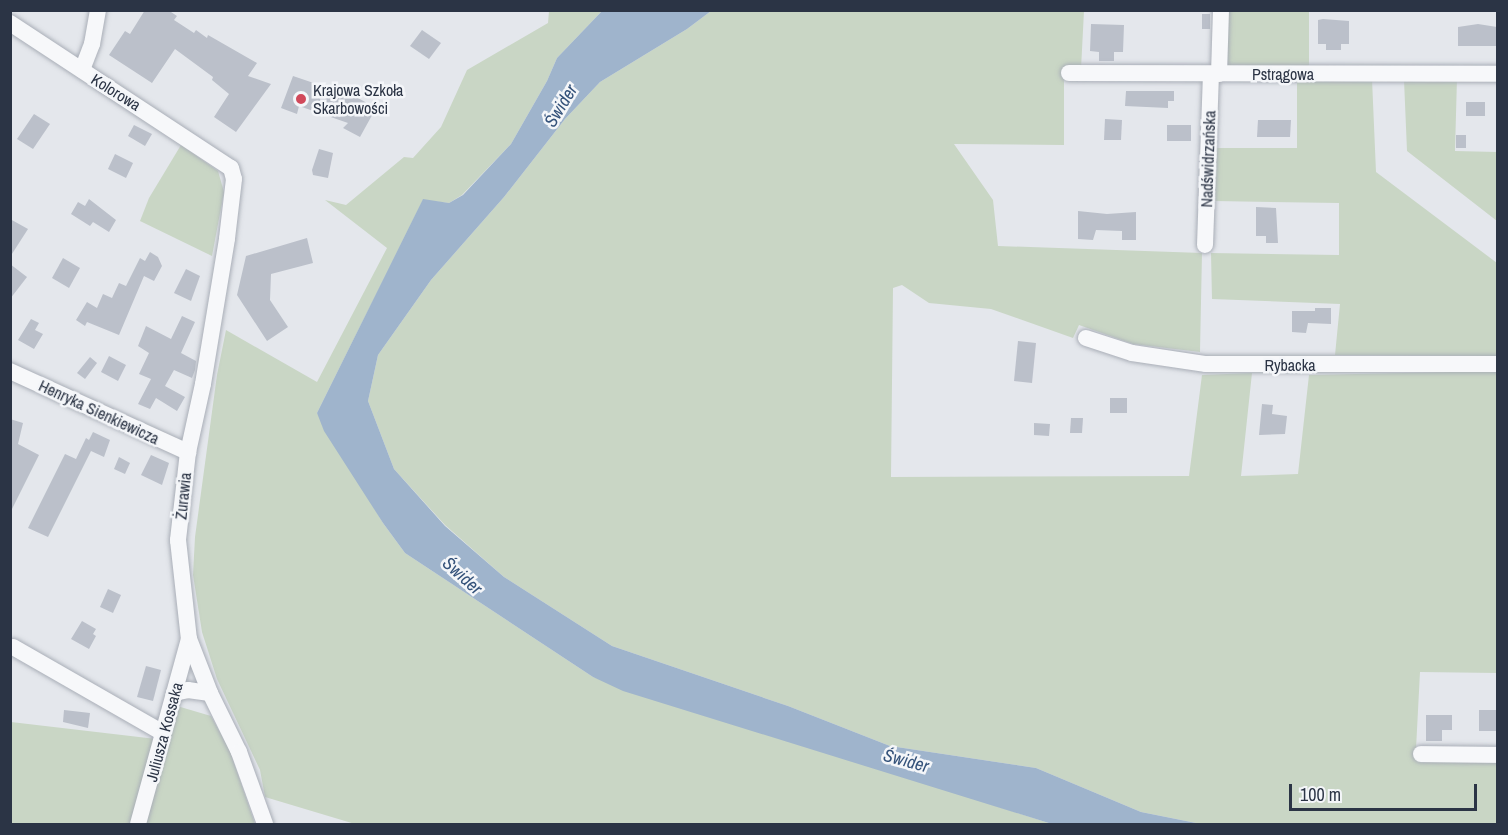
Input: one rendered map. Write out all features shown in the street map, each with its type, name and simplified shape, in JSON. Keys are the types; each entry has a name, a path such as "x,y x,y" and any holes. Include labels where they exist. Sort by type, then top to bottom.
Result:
{"street":[{"path":"82,70 92,44 98,10"},
{"name":"Nadświdrzańska","path":"1205,245 1221,10"},
{"name":"Kolorowa","path":"10,23 222,160"},
{"name":"Pstrągowa","path":"1069,73 1497,74"},
{"name":"Żurawia","path":"222,160 231,168 233,195 203,384 188,452 178,540 189,639 210,693 239,752 265,825"},
{"name":"Rybacka","path":"1086,338 1132,353 1206,364 1497,364"},
{"name":"Henryka Sienkiewicza","path":"10,371 188,452"},
{"name":"Juliusza Kossaka","path":"138,825 189,639"},
{"path":"13,647 163,733"},
{"path":"174,693 188,690 210,693"},
{"path":"1420,754 1497,755"}],"green space":[{"path":"549,11 602,11 557,58 547,81 511,144 462,195 449,203 423,200 317,413 383,523 405,553 593,677 1052,824 355,824 265,797 260,770 217,679 202,632 193,575 195,537 217,375 226,330 317,382 387,248 325,200 346,205 404,157 413,158 441,127 467,70 548,23"},
{"path":"711,11 1084,11 1081,69 1064,69 1064,145 954,144 993,200 998,246 1202,253 1200,352 1133,344 1079,325 1073,338 991,309 929,303 902,285 893,288 891,477 1189,476 1202,375 1252,373 1241,476 1298,474 1309,375 1497,371 1497,673 1420,672 1416,749 1497,759 1497,824 1201,824 1141,812 1036,768 890,746 788,706 612,646 504,577 445,525 394,469 368,401 378,355 431,280 504,197 565,119 600,82 687,29"},
{"path":"1224,11 1309,11 1309,69 1227,69"},
{"path":"1297,78 1372,79 1376,172 1497,263 1497,356 1335,355 1340,304 1212,299 1211,253 1339,255 1339,203 1214,201 1216,148 1297,148"},
{"path":"1457,78 1455,151 1497,152 1497,221 1407,151 1404,80"},
{"path":"181,145 218,171 224,192 212,256 140,221 149,198"},
{"path":"177,706 211,716 230,751 255,824 144,824"},
{"path":"11,722 156,739 132,824 11,824"}],"water":[{"name":"Świder","path":"602,11 711,11 687,29 600,82 565,119 504,197 431,280 378,355 368,401 394,469 445,526 504,577 612,646 788,706 890,746 1036,768 1141,812 1201,824 1052,824 623,691 593,677 405,553 324,431 317,413 423,199 449,203 463,195 511,144 547,81 557,58"}],"building":[{"path":"145,10 168,10 177,16 174,20 194,33 196,30 207,38 208,35 257,63 248,76 271,84 236,132 214,117 229,94 212,80 213,77 175,49 152,83 109,55 125,31 130,34"},
{"path":"1202,14 1210,14 1210,29 1202,29"},
{"path":"1318,20 1349,21 1349,44 1341,44 1341,50 1326,50 1326,44 1318,44"},
{"path":"1091,24 1124,25 1123,52 1114,52 1114,61 1099,61 1099,52 1090,51"},
{"path":"1478,24 1497,27 1497,46 1458,46 1458,27"},
{"path":"422,30 441,43 429,59 410,46"},
{"path":"293,76 358,98 376,108 360,137 343,128 348,123 299,106 297,114 281,108"},
{"path":"1126,91 1174,91 1174,101 1168,101 1168,108 1125,106"},
{"path":"1466,102 1485,102 1485,116 1466,116"},
{"path":"34,114 50,124 33,149 17,139"},
{"path":"1105,119 1122,120 1121,140 1104,140"},
{"path":"1258,120 1291,120 1290,137 1257,137"},
{"path":"134,125 152,134 145,146 128,136"},
{"path":"1167,125 1191,125 1191,141 1167,141"},
{"path":"1456,135 1466,135 1466,148 1456,148"},
{"path":"319,149 333,153 328,178 313,175 312,170"},
{"path":"115,154 133,163 126,178 108,169"},
{"path":"89,199 116,220 109,232 93,222 90,226 71,214 78,202 85,206"},
{"path":"1256,207 1276,208 1278,243 1266,243 1266,236 1256,236"},
{"path":"1078,211 1107,214 1136,212 1136,240 1122,240 1122,231 1096,230 1093,240 1078,239"},
{"path":"10,219 28,229 10,257"},
{"path":"307,238 313,263 271,274 270,300 288,327 267,341 237,295 246,256"},
{"path":"150,252 158,257 162,266 154,281 144,276 119,335 87,322 85,326 76,320 87,302 97,308 103,294 112,298 119,283 126,286 140,258 145,261"},
{"path":"63,258 80,268 69,288 52,278"},
{"path":"10,264 27,277 10,299"},
{"path":"186,269 200,276 191,301 174,293"},
{"path":"1315,308 1331,308 1331,324 1308,323 1306,333 1292,332 1292,311 1315,311"},
{"path":"182,316 195,322 181,353 196,361 195,370 192,378 174,370 165,386 185,397 177,411 156,398 150,409 138,404 151,379 139,374 149,353 138,346 146,326 171,339"},
{"path":"31,319 39,323 35,330 43,334 34,349 18,340"},
{"path":"1018,341 1036,343 1032,383 1014,381"},
{"path":"109,356 126,365 118,381 101,372"},
{"path":"90,357 97,363 85,379 77,373"},
{"path":"1110,398 1127,398 1127,413 1110,413"},
{"path":"1262,404 1273,405 1272,414 1287,416 1285,434 1259,435"},
{"path":"1071,418 1083,418 1082,433 1070,433"},
{"path":"10,419 23,423 18,444 39,455 10,513"},
{"path":"1034,423 1050,424 1049,436 1034,435"},
{"path":"93,432 110,440 104,457 91,451 48,537 28,528 65,454 76,459 86,438 89,440"},
{"path":"151,455 169,463 162,485 141,475"},
{"path":"119,457 130,463 125,474 114,469"},
{"path":"108,589 121,595 113,613 100,607"},
{"path":"82,621 96,629 93,634 96,636 89,649 71,639"},
{"path":"146,666 161,670 153,701 137,697"},
{"path":"64,710 90,713 88,728 63,722"},
{"path":"1479,710 1497,710 1497,731 1479,731"},
{"path":"1426,715 1452,715 1452,730 1442,730 1442,741 1426,741"}],"place":[{"name":"Krajowa Szkoła Skarbowości","path":"301,99"}]}
